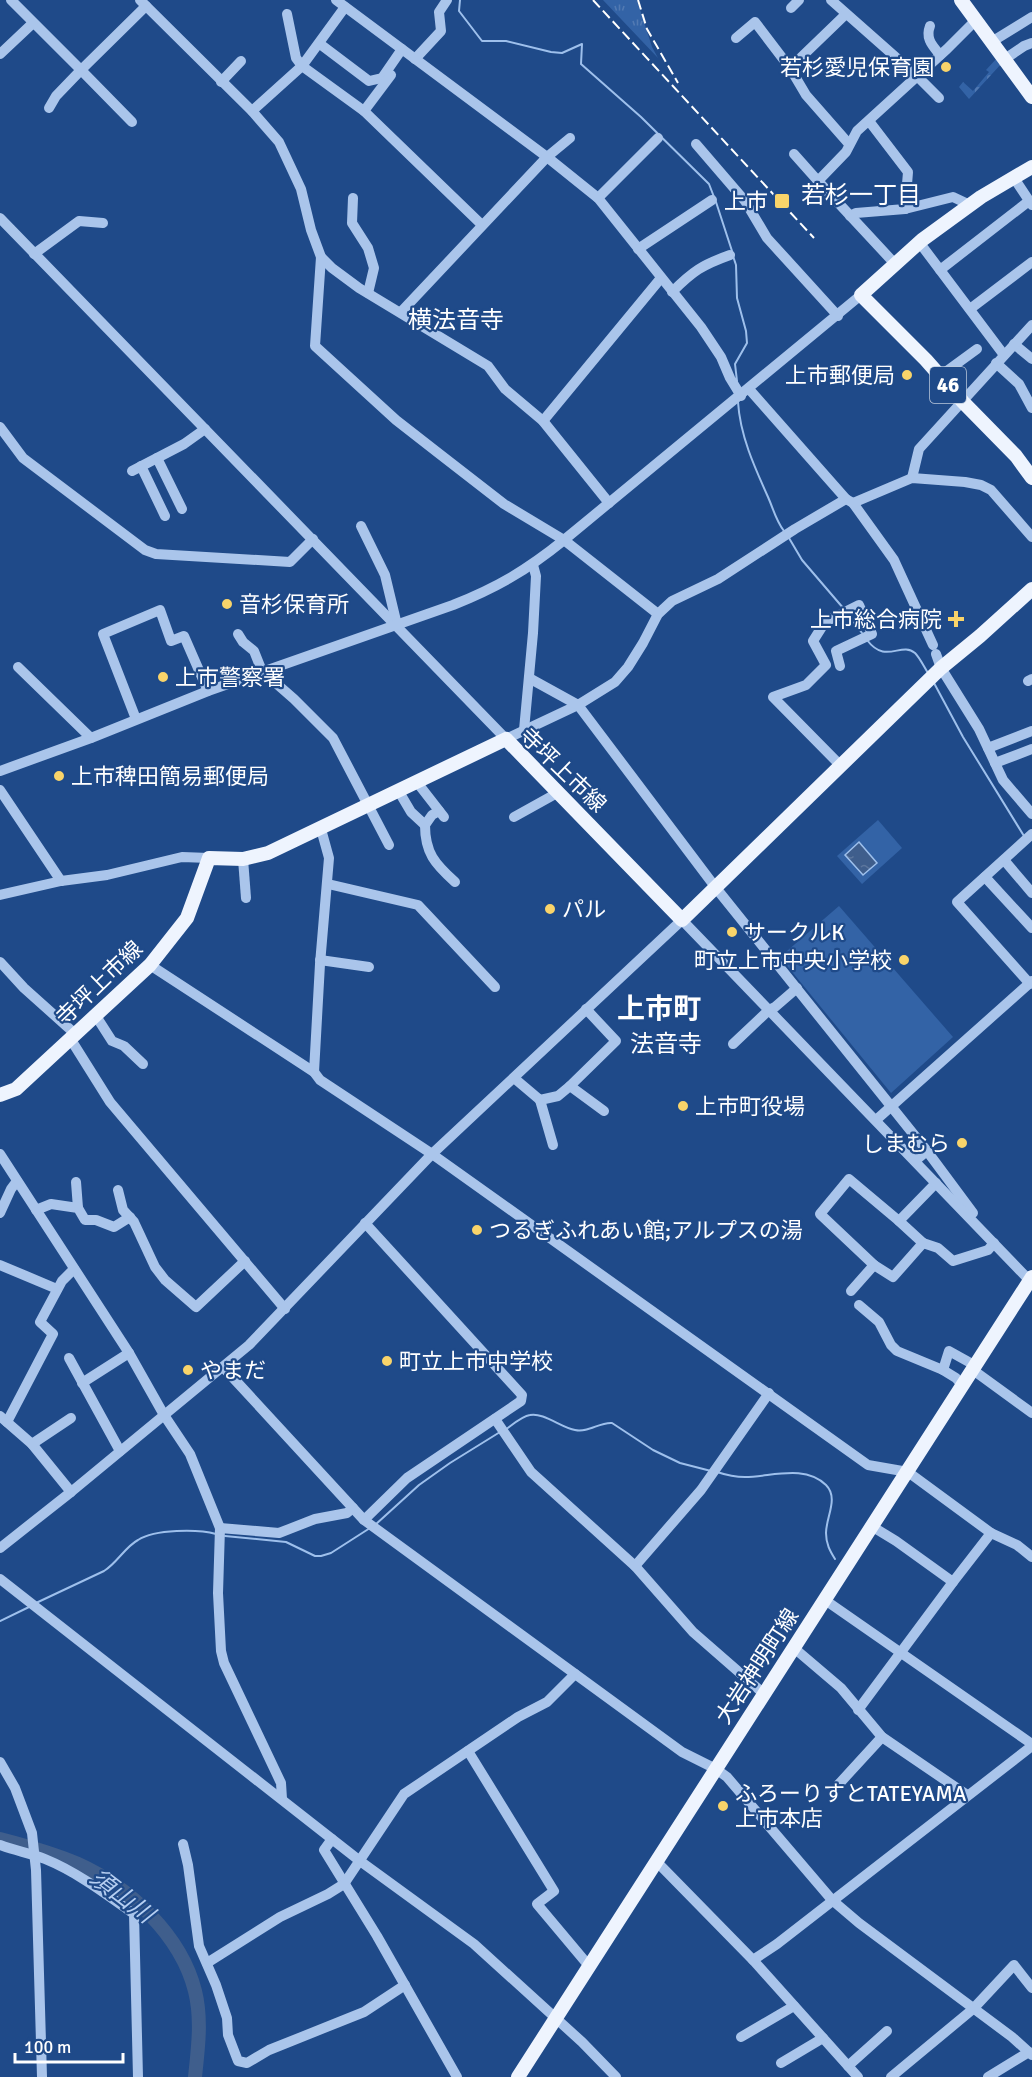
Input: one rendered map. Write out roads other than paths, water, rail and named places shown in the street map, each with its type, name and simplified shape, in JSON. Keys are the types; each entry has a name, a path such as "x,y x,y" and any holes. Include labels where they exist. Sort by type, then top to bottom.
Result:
{"main road":[{"path":"961,0 1032,97"},
{"path":"861,295 919,242 970,205 1032,167"},
{"name":"46","path":"861,295 1016,456 1032,478"},
{"path":"682,920 941,668 1032,589"},
{"name":"寺坪上市線","path":"0,1095 16,1089 150,965 187,918 209,858 243,859 268,853 506,739 682,920"},
{"name":"大岩神明町線","path":"518,2077 1031,1281"}],"street":[{"path":"10,0 132,122"},
{"path":"320,44 369,81 382,78 408,54 441,31 439,12 447,0"},
{"path":"790,8 799,0"},
{"path":"831,0 939,98"},
{"path":"49,108 56,96 143,3 252,111 279,142 301,189 311,230 321,257 315,346 396,420 504,504 564,540 658,614"},
{"path":"252,111 302,66 320,44 340,4 547,157 598,198 721,357 730,378 850,501 894,560 941,668 988,748 1003,780 1032,814"},
{"path":"287,14 296,58 302,66 364,111 482,225"},
{"path":"790,68 846,14"},
{"path":"993,41 1032,17"},
{"path":"818,181 846,152 856,131 976,20"},
{"path":"0,54 33,22"},
{"path":"736,38 755,22 790,68 806,95 849,144"},
{"path":"930,26 927,33 929,41 940,55"},
{"path":"1005,59 1032,43"},
{"path":"364,111 408,54"},
{"path":"221,82 241,61"},
{"path":"869,121 908,172 905,209"},
{"path":"401,312 547,157 570,138"},
{"path":"598,198 658,138"},
{"path":"696,144 745,201 767,238 826,300 838,316"},
{"path":"794,154 896,265"},
{"path":"940,270 1031,203 1014,178"},
{"path":"849,216 856,213 905,209 953,197 970,205"},
{"path":"353,198 352,223 368,248 374,268 368,293"},
{"path":"639,249 712,200"},
{"path":"0,218 506,739 578,705 615,682 644,643 658,614 672,601 718,579 795,529 850,501 912,477 981,485 991,490 1032,537"},
{"path":"34,254 79,221 103,223"},
{"path":"919,242 970,309 1032,408"},
{"path":"672,292 704,264 730,255"},
{"path":"321,257 343,277 488,366 505,389 543,421 609,503"},
{"path":"970,309 1032,262"},
{"path":"543,421 661,278"},
{"path":"0,771 262,671 397,626 486,592 533,565 861,295"},
{"path":"912,477 919,449 1032,325"},
{"path":"1014,344 1032,359"},
{"path":"940,376 977,349"},
{"path":"0,427 23,458 145,550 156,554 290,562 313,539"},
{"path":"165,516 137,469 184,444 206,429"},
{"path":"157,458 182,509"},
{"path":"361,526 385,575 397,626"},
{"path":"524,730 536,576 533,565"},
{"path":"840,666 836,651 872,634 859,605 825,622 813,641 826,665 806,685 774,697 840,765"},
{"path":"136,719 103,634 160,610 171,641 184,636 208,691"},
{"path":"238,634 243,642 254,651 262,671 333,738 389,845"},
{"path":"18,667 91,738"},
{"path":"529,678 578,705 716,888 927,1151 976,1217 978,1227"},
{"path":"988,748 1032,731"},
{"path":"995,763 1032,749"},
{"path":"416,781 442,814 432,815 425,825 425,837 435,863 455,882"},
{"path":"0,790 61,881"},
{"path":"398,790 411,812 425,825"},
{"path":"514,817 559,792"},
{"path":"314,1072 320,960 329,858 321,829"},
{"path":"876,1120 1031,983 957,902 1032,834"},
{"path":"0,895 61,881 107,875 182,857 209,858"},
{"path":"243,859 246,898"},
{"path":"1004,860 1032,893"},
{"path":"985,877 1032,928"},
{"path":"328,884 418,905 495,987"},
{"path":"0,1548 249,1346 432,1154 682,920 1031,1281"},
{"path":"320,960 369,967"},
{"path":"0,962 24,988 72,1031 73,1043 110,1102 285,1309"},
{"path":"150,965 314,1072 320,1080 432,1154 868,1465 908,1472 991,1533 1017,1545 1032,1557"},
{"path":"733,1044 769,1010 797,988"},
{"path":"540,1100 558,1096 616,1041 586,1010"},
{"path":"96,1016 112,1041 124,1046 143,1064"},
{"path":"514,1078 540,1100 553,1145"},
{"path":"570,1086 604,1111"},
{"path":"915,1161 927,1151"},
{"path":"0,1154 129,1353 164,1415 190,1454 220,1528 218,1593 221,1651 224,1663 281,1784 282,1799"},
{"path":"923,1243 893,1277 874,1265 819,1214 849,1179 923,1243 938,1248 953,1261 988,1250 994,1243"},
{"path":"0,1213 17,1181"},
{"path":"76,1182 78,1208 85,1220 114,1227 130,1217"},
{"path":"899,1221 936,1183"},
{"path":"117,1190 123,1210 134,1222 155,1267 165,1280 196,1307 245,1260"},
{"path":"36,1210 51,1204 78,1208"},
{"path":"364,1520 407,1478 521,1401 522,1395 365,1223"},
{"path":"0,1265 57,1289"},
{"path":"851,1291 874,1265"},
{"path":"71,1492 32,1444 3,1419 53,1334 40,1322 62,1281 74,1269"},
{"path":"859,1305 879,1322 891,1345 897,1351 943,1371 956,1378 963,1386"},
{"path":"943,1371 949,1351 1032,1413"},
{"path":"82,1383 129,1353"},
{"path":"69,1358 120,1451"},
{"path":"224,1368 364,1520 682,1752 716,1769 727,1778 832,1900 858,1923 1012,2037 1030,2053 988,2077"},
{"path":"635,1566 701,1490 769,1394"},
{"path":"32,1444 71,1418"},
{"path":"495,1419 531,1472 635,1566 693,1632 764,1694"},
{"path":"220,1528 279,1533 315,1519 348,1514 353,1508"},
{"path":"873,1527 953,1582"},
{"path":"858,1710 899,1652 991,1533"},
{"path":"0,1579 360,1861 474,1944 616,2077"},
{"path":"753,1960 777,1944 1032,1745 825,1600"},
{"path":"794,1648 841,1689 882,1737 967,1795"},
{"path":"207,1963 280,1917 344,1884 404,1794 519,1717 547,1702 575,1674"},
{"path":"838,1785 882,1737"},
{"path":"468,1750 554,1891 537,1904 589,1966"},
{"path":"0,1762 15,1788 32,1833 35,1854 42,2077"},
{"path":"332,1839 324,1850 457,2077"},
{"path":"183,1844 188,1864 199,1946 227,2018 228,2035 238,2061 247,2064 269,2050 364,2012 405,1985"},
{"path":"0,1845 35,1854 55,1863 134,1914 138,2077"},
{"path":"657,1862 753,1960 858,2077"},
{"path":"891,2077 973,2009 1014,1965 1032,1989"},
{"path":"741,2037 794,2006"},
{"path":"848,2066 887,2031"},
{"path":"781,2063 824,2038"}],"water":[{"path":"859,842 877,863 863,875 845,855"}],"waterway":[{"path":"460,0 459,11 482,41 506,41 562,53 582,44 581,64 641,117 709,184 714,197"},
{"path":"716,202 732,251"},
{"path":"733,256 736,265 737,298 747,343 735,364 737,381"},
{"path":"738,402 748,450 784,531"},
{"path":"789,538 802,560 844,609"},
{"path":"847,614 862,633"},
{"path":"867,640 881,651 910,650 917,655 928,673"},
{"path":"934,683 963,737 1024,836"},
{"path":"505,1430 530,1415 541,1416 580,1431 612,1423 653,1450 680,1463 711,1471"},
{"path":"375,1525 419,1485 500,1432"},
{"path":"717,1472 745,1477 798,1473 808,1475 826,1485 830,1490 832,1502 826,1537 835,1559"},
{"path":"225,1536 286,1542 315,1556 321,1556 331,1553 370,1528"},
{"path":"36,1603 104,1571 133,1543 145,1536 177,1531 216,1534"},
{"path":"0,1621 29,1607"},
{"name":"須山川","path":"0,1839 59,1856 97,1874 134,1900 165,1932 188,1970 195,1991 199,2023 195,2077"}],"railway":[{"path":"593,0 814,238"},
{"path":"638,0 647,29 678,83"}],"place":[{"name":"若杉愛児保育園","path":"946,67"},
{"name":"上市","path":"782,201"},
{"name":"上市郵便局","path":"907,375"},
{"name":"音杉保育所","path":"227,604"},
{"name":"上市総合病院","path":"956,619"},
{"name":"上市警察署","path":"163,677"},
{"name":"上市稗田簡易郵便局","path":"59,776"},
{"name":"パル","path":"550,909"},
{"name":"サークルK","path":"732,932"},
{"name":"町立上市中央小学校","path":"904,960"},
{"name":"上市町役場","path":"683,1106"},
{"name":"しまむら","path":"962,1143"},
{"name":"つるぎふれあい館;アルプスの湯","path":"477,1230"},
{"name":"町立上市中学校","path":"387,1361"},
{"name":"やまだ","path":"188,1370"},
{"name":"ふろーりすとTATEYAMA 上市本店","path":"723,1806"}],"district":[{"name":"若杉一丁目","path":"861,195"},
{"name":"横法音寺","path":"456,320"},
{"name":"上市町","path":"659,1009"},
{"name":"法音寺","path":"666,1044"}]}
